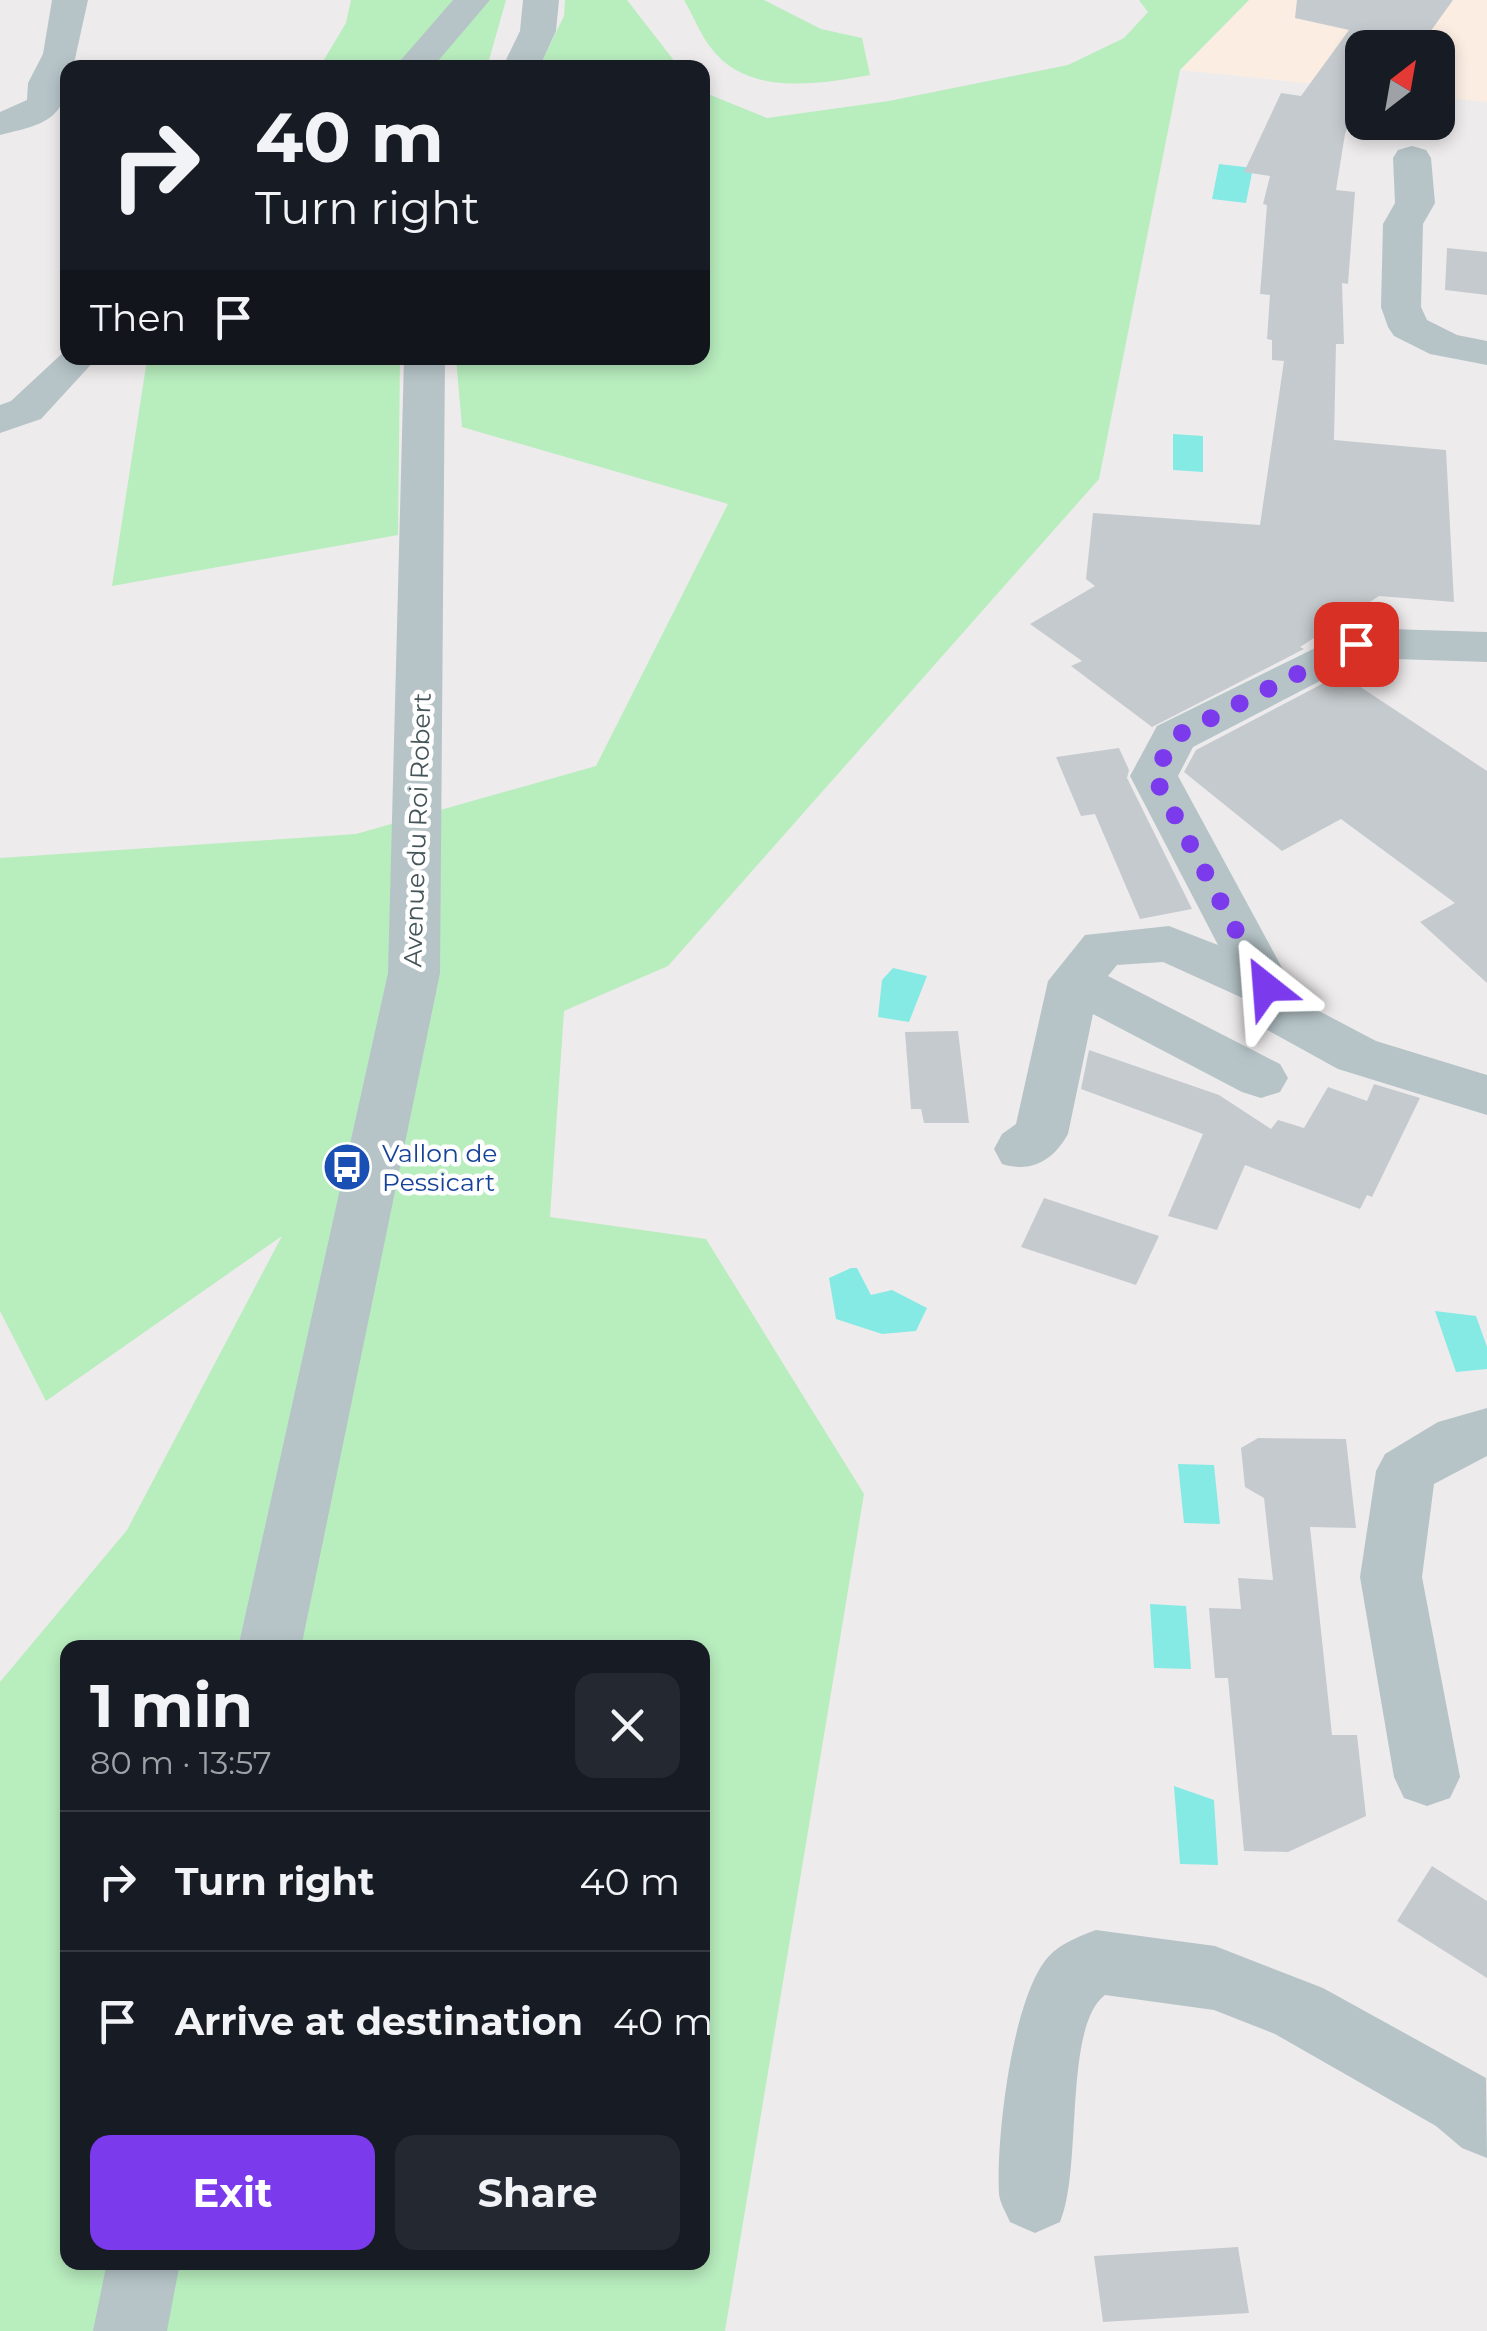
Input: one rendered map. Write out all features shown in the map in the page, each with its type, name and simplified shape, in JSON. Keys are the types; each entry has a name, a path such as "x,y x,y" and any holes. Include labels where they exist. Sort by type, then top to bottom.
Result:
{"street":[{"path":"0,124 30,116 45,104 47,83 62,54 70,0"},
{"path":"419,60 472,0"},
{"path":"524,60 538,30 541,0"},
{"path":"1412,158 1415,202 1403,224 1401,307 1409,327 1444,345 1487,352"},
{"path":"0,420 26,410 69,365"},
{"name":"Avenue du Roi Robert","path":"271,1640 414,973 424,365"},
{"path":"1487,647 1356,644 1174,737 1154,776 1281,1014 1357,1055 1487,1095"},
{"path":"1021,1149 1041,1134 1074,981 1103,948 1169,944 1266,987"},
{"path":"1074,981 1261,1078"},
{"path":"1427,1776 1391,1578 1406,1471 1459,1439 1487,1432"},
{"path":"1035,2197 1040,2103 1054,2026 1070,1981 1096,1962 1216,1978 1300,2011 1461,2102 1487,2124"},
{"path":"130,2331 142,2270"}],"shaded area":[{"path":"1249,0 1487,0 1487,102 1455,99 1455,30 1345,30 1345,87 1180,70"}],"green space":[{"path":"351,0 506,0 489,60 324,60 346,23"},
{"path":"565,0 627,0 674,60 542,60 564,16"},
{"path":"684,0 764,0 821,29 862,38 870,75 785,83 744,74 726,64 711,48"},
{"path":"1139,0 1249,0 1180,70 1099,479 668,966 564,1011 550,1217 706,1239 864,1494 725,2331 0,2331 0,1682 127,1530 282,1236 46,1401 0,1311 0,858 356,834 596,766 728,504 462,427 457,365 710,365 710,95 767,118 889,101 1068,65 1124,38 1148,12"},
{"path":"400,365 398,535 112,586 146,366"}],"water":[{"path":"1219,164 1253,168 1246,203 1212,199"},
{"path":"1173,434 1203,436 1203,472 1173,470"},
{"path":"893,968 927,976 909,1022 878,1017 882,980"},
{"path":"857,1268 871,1295 892,1290 927,1308 916,1331 882,1334 836,1319 829,1278"},
{"path":"1435,1311 1476,1316 1487,1347 1487,1369 1456,1372"},
{"path":"1178,1464 1214,1465 1220,1524 1184,1523"},
{"path":"1150,1604 1186,1606 1191,1669 1154,1668"},
{"path":"1174,1786 1214,1800 1218,1865 1180,1864"}],"building":[{"path":"1297,0 1453,0 1431,30 1349,30 1295,18"},
{"path":"1345,36 1345,134 1336,190 1355,192 1348,284 1342,283 1344,344 1336,344 1334,440 1446,450 1454,602 1379,596 1300,647 1304,649 1152,727 1071,666 1082,661 1030,624 1095,586 1086,579 1093,513 1260,525 1284,361 1272,360 1272,340 1267,339 1270,295 1260,294 1267,205 1263,204 1270,176 1244,172 1281,93 1301,96"},
{"path":"1447,248 1487,252 1487,295 1445,290"},
{"path":"1341,674 1487,771 1487,983 1420,922 1455,903 1341,819 1282,851 1184,772 1196,750"},
{"path":"1119,748 1129,770 1127,778 1192,909 1140,919 1095,814 1081,816 1056,757"},
{"path":"958,1031 969,1123 924,1123 921,1109 911,1109 905,1032"},
{"path":"1089,1050 1219,1095 1271,1129 1278,1120 1304,1128 1328,1087 1367,1101 1374,1084 1420,1098 1372,1197 1367,1195 1360,1209 1245,1165 1217,1230 1168,1216 1203,1134 1081,1089"},
{"path":"1044,1198 1159,1236 1136,1285 1021,1247"},
{"path":"1258,1438 1346,1439 1356,1528 1310,1527 1332,1735 1357,1735 1366,1816 1288,1852 1244,1851 1228,1678 1215,1678 1209,1608 1241,1609 1238,1578 1273,1580 1264,1498 1245,1487 1241,1448"},
{"path":"1432,1866 1487,1901 1487,1978 1397,1921"},
{"path":"1238,2247 1249,2313 1103,2322 1094,2256"}],"place":[{"name":"Vallon de Pessicart","path":"347,1167"}],"route":[{"path":"1266,987 1154,776 1174,737 1356,644"}]}
